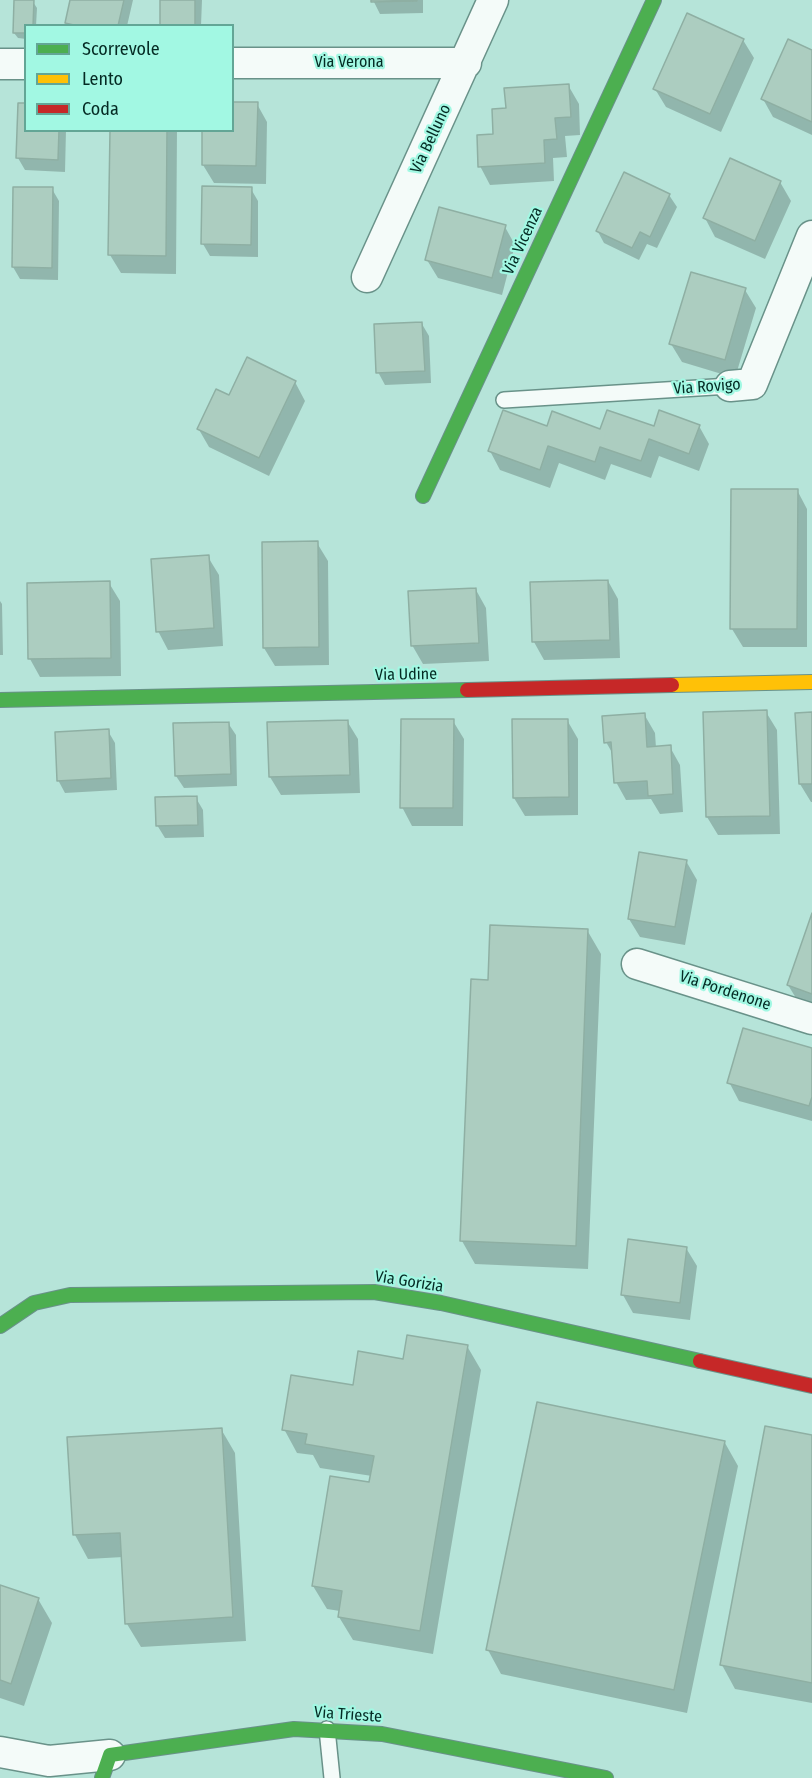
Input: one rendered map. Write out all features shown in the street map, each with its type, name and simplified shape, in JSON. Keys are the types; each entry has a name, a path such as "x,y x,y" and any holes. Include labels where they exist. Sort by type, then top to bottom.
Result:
{"street":[{"name":"Via Belluno","path":"368,277 493,0"},
{"name":"Via Vicenza","path":"423,496 654,0"},
{"name":"Via Verona","path":"234,63 466,63"},
{"path":"0,64 24,64"},
{"name":"Via Rovigo","path":"730,386 752,384 812,236"},
{"name":"Via Udine","path":"0,700 812,682"},
{"name":"Via Pordenone","path":"637,964 812,1019"},
{"name":"Via Gorizia","path":"0,1326 34,1303 70,1295 342,1290 374,1292 441,1303 812,1386"},
{"name":"Via Trieste","path":"106,1766 282,1729 327,1729 381,1734 606,1778"},
{"path":"0,1752 49,1761 106,1766"}],"lane":[{"name":"Via Rovigo","path":"504,400 730,386"},
{"path":"327,1729 332,1778"}],"building":[{"path":"14,0 34,0 33,24 24,24 24,33 13,33"},
{"path":"70,0 124,0 118,24 65,23"},
{"path":"160,0 195,0 195,24 160,24"},
{"path":"371,0 417,0 417,1 371,2"},
{"path":"687,13 744,39 710,114 653,89"},
{"path":"788,39 812,50 812,122 761,99"},
{"path":"569,84 571,117 555,118 557,139 544,140 545,163 478,167 477,135 493,134 492,109 506,108 504,88"},
{"path":"234,102 258,102 256,166 202,165 202,132 234,132"},
{"path":"18,103 24,103 24,132 59,132 58,160 16,158"},
{"path":"110,132 167,132 166,256 108,255"},
{"path":"730,158 781,181 755,241 703,218"},
{"path":"624,172 670,194 650,237 640,232 632,248 596,231"},
{"path":"202,186 252,187 251,245 201,244"},
{"path":"13,187 53,187 52,268 12,267"},
{"path":"439,207 506,225 492,278 425,260"},
{"path":"691,272 746,288 725,360 669,344"},
{"path":"422,322 425,371 376,373 374,324"},
{"path":"247,357 296,381 259,458 197,429 216,389 229,395"},
{"path":"503,410 547,426 552,411 600,429 607,410 654,426 659,410 700,425 689,454 649,439 641,461 600,447 595,462 548,446 540,470 488,451"},
{"path":"731,489 798,489 797,629 730,629"},
{"path":"318,541 319,647 263,648 262,542"},
{"path":"209,555 214,628 156,632 151,559"},
{"path":"608,580 610,640 532,642 530,582"},
{"path":"110,581 111,658 28,659 27,583"},
{"path":"476,588 479,643 411,646 408,591"},
{"path":"767,710 770,816 706,817 703,712"},
{"path":"812,712 812,784 799,784 795,713"},
{"path":"645,713 647,747 671,745 673,794 648,796 647,781 614,783 611,742 604,743 602,716"},
{"path":"401,719 454,719 453,808 400,808"},
{"path":"512,719 568,719 569,797 513,798"},
{"path":"348,720 350,775 269,777 267,722"},
{"path":"229,722 231,774 175,776 173,723"},
{"path":"109,729 111,778 57,781 55,732"},
{"path":"197,796 198,825 156,826 155,797"},
{"path":"639,852 687,860 675,927 628,919"},
{"path":"812,913 812,994 787,985"},
{"path":"490,925 588,929 576,1246 460,1241 471,979 488,980"},
{"path":"743,1028 812,1048 812,1097 809,1106 727,1083"},
{"path":"628,1239 687,1247 680,1303 621,1295"},
{"path":"407,1335 468,1345 420,1631 338,1617 342,1591 312,1586 330,1476 369,1482 374,1456 305,1444 307,1434 282,1430 291,1375 353,1385 358,1351 403,1359"},
{"path":"537,1402 725,1441 674,1690 486,1650"},
{"path":"765,1426 812,1435 812,1683 720,1665"},
{"path":"222,1428 233,1617 125,1624 120,1533 73,1535 67,1437"},
{"path":"0,1585 39,1598 11,1684 0,1680"}],"traffic: fast":[{"path":"423,496 654,0"},
{"path":"0,700 467,690"},
{"path":"0,1326 34,1303 70,1295 374,1292 441,1303 700,1361"},
{"path":"102,1778 110,1755 294,1729 382,1734 606,1778"}],"traffic: slow":[{"path":"672,685 812,682"}],"traffic: jam":[{"path":"467,690 672,685"},
{"path":"700,1361 812,1386"}]}
